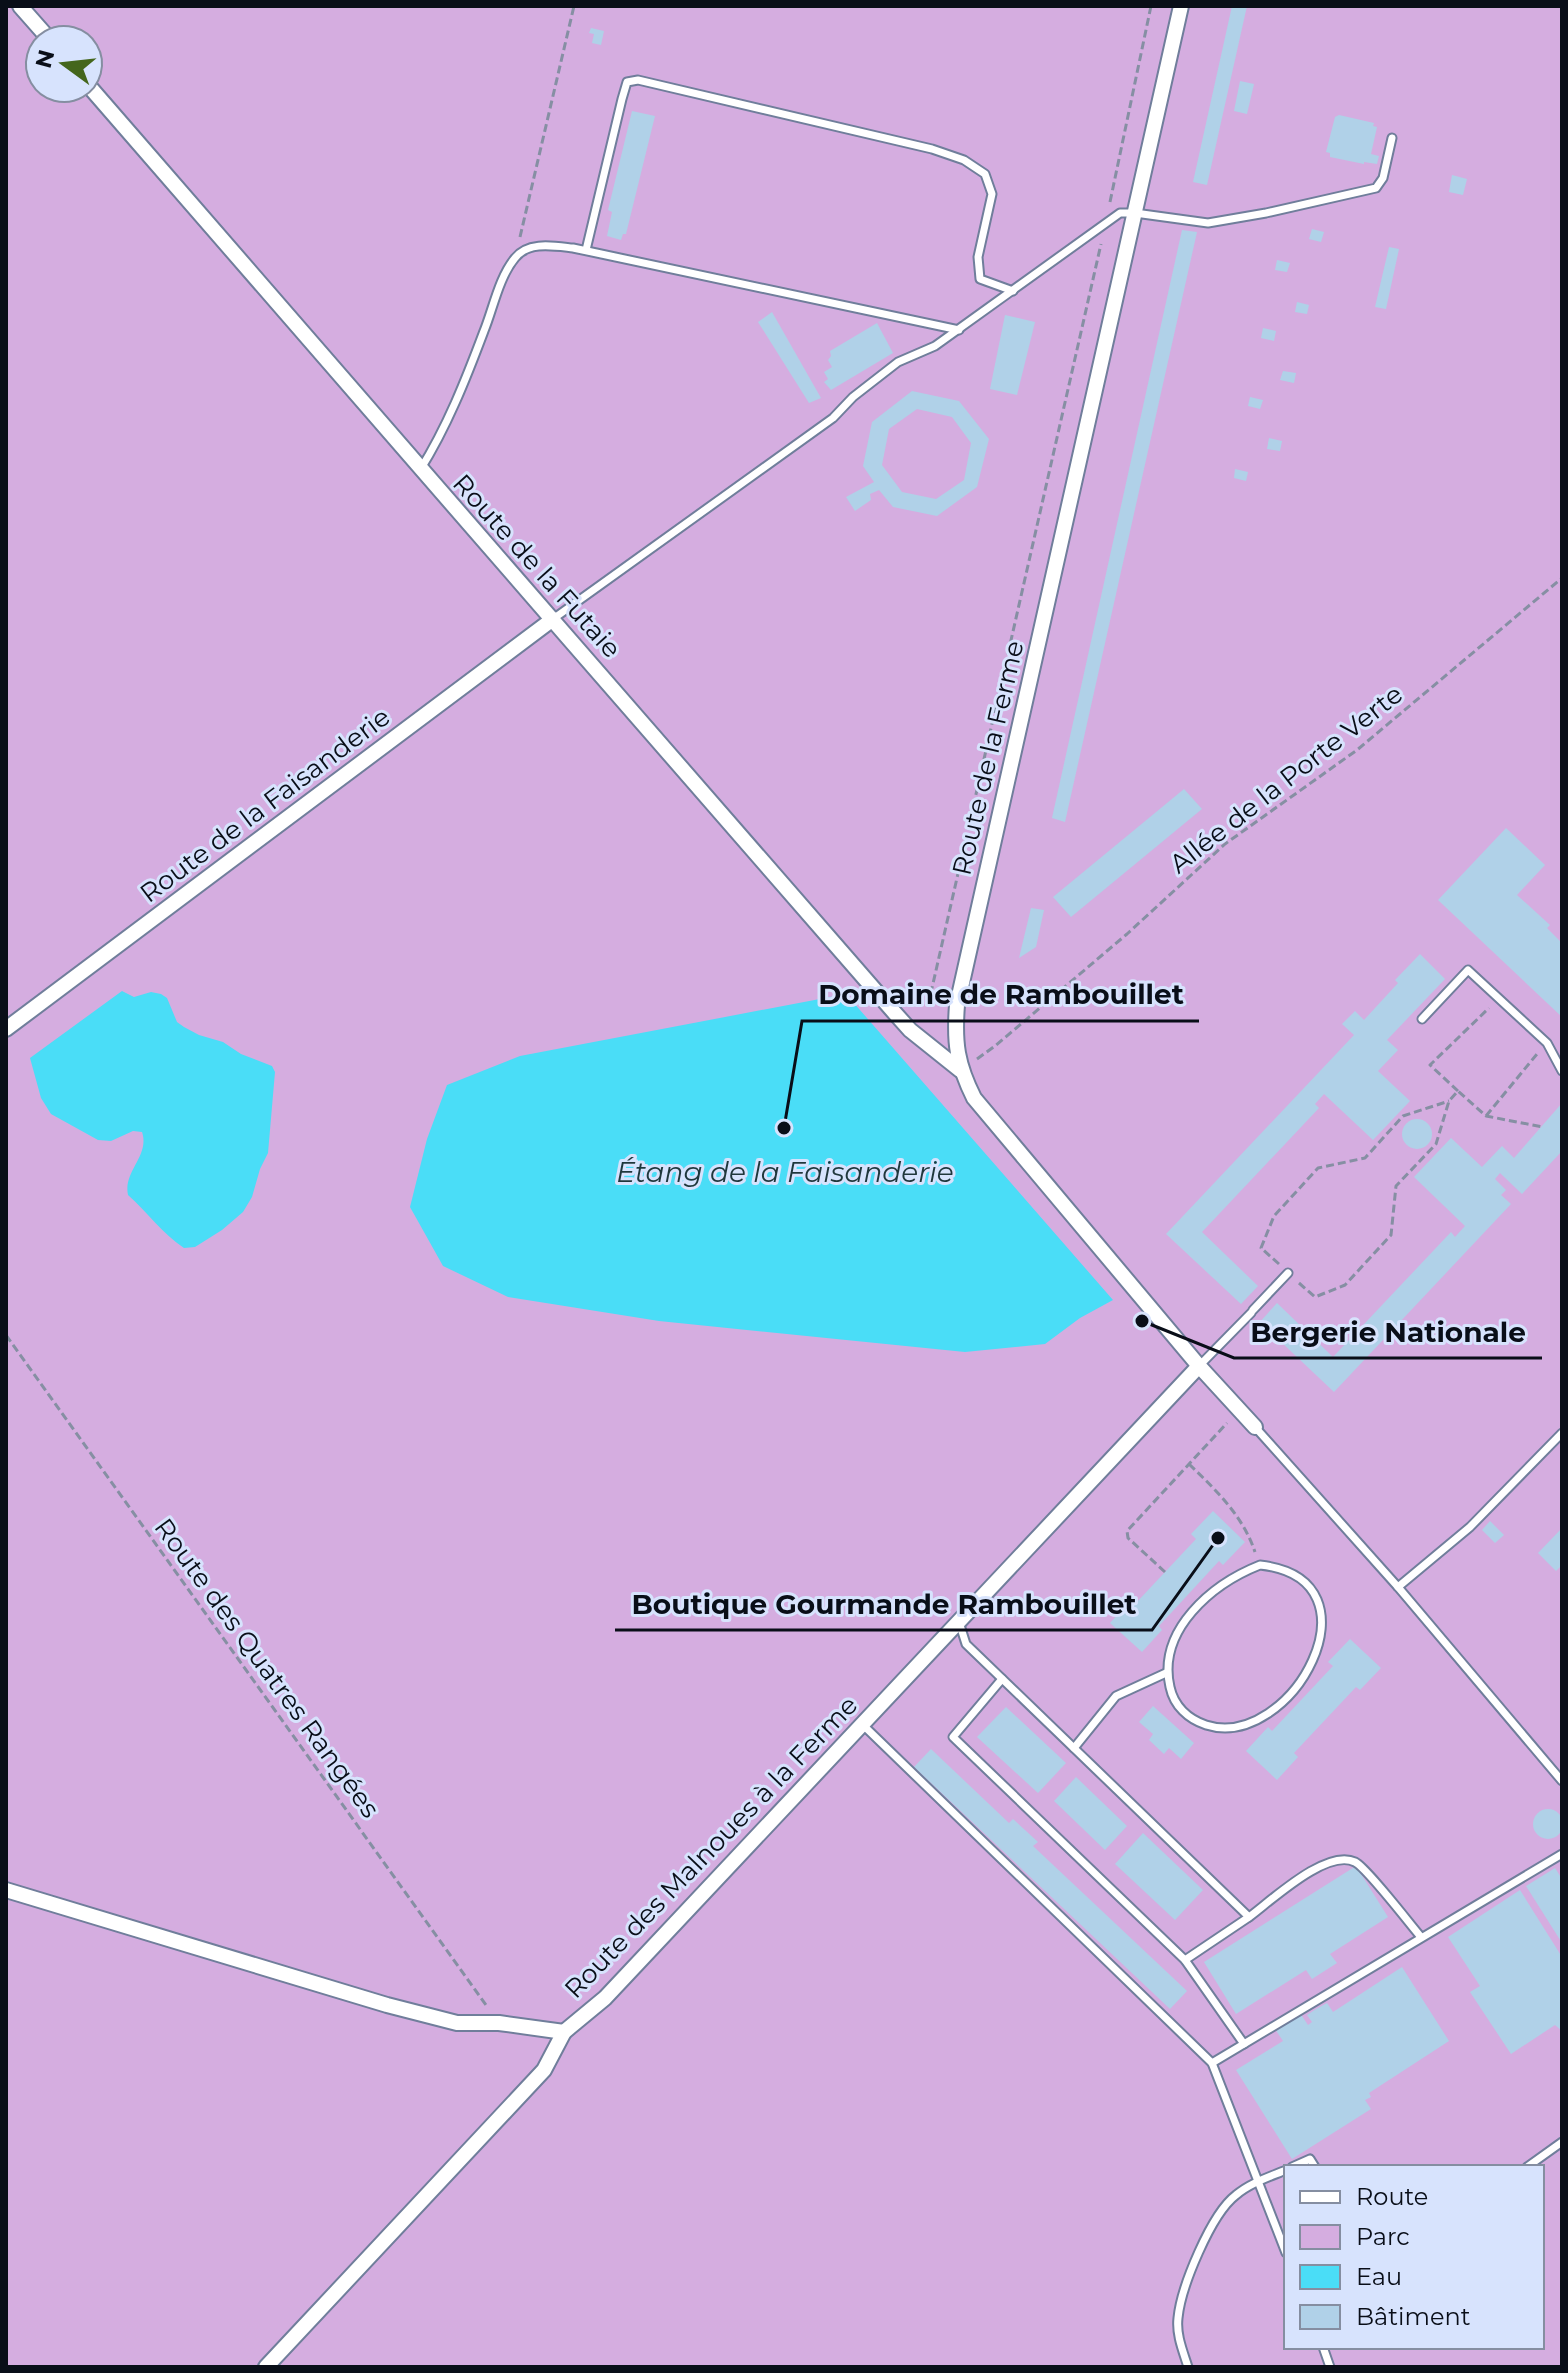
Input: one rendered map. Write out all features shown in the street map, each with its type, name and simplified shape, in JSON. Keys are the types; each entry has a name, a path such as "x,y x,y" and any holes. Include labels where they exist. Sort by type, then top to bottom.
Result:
{"street":[{"path":"20,6 36,24"},
{"name":"Route de la Ferme","path":"1181,6 957,1005 954,1035 960,1070 974,1098 1199,1366 1255,1427"},
{"name":"Route de la Futaie","path":"104,104 893,1011 910,1030 960,1070"},
{"name":"Route de la Faisanderie","path":"6,1029 553,619"},
{"name":"Route des Malnoues à la Ferme","path":"266,2367 544,2070 564,2032 605,1998 1199,1366"},
{"path":"6,1890 387,2005 457,2023 499,2023 564,2032"}],"lane":[{"path":"586,250 627,82 638,80 932,149 964,160 985,174 992,194 978,257 980,279 1013,291"},
{"path":"553,619 833,418 853,397 898,362 935,346 959,330 1120,213 1208,223 1376,188 1383,178 1392,138"},
{"path":"420,470 436,445 462,389 505,275 516,256 531,247 547,245 586,250 959,330"},
{"path":"1422,1019 1468,970 1547,1043 1562,1071"},
{"path":"1199,1366 1288,1273"},
{"path":"1255,1427 1398,1587 1562,1781"},
{"path":"1398,1587 1470,1527 1562,1433"},
{"path":"1260,1565 1282,1567 1297,1575 1313,1593 1322,1613 1319,1647 1297,1686 1282,1702 1246,1726 1227,1728 1206,1725 1187,1715 1173,1700 1166,1673 1170,1649 1195,1607 1221,1586 1260,1565"},
{"path":"959,1622 966,1644 1249,1917"},
{"path":"1074,1748 1116,1696 1166,1673"},
{"path":"1002,1679 953,1737 1185,1960 1244,2044"},
{"path":"863,1725 1212,2063 1284,2248"},
{"path":"1212,2063 1562,1854"},
{"path":"1185,1960 1319,1865 1342,1858 1358,1863 1421,1937"},
{"path":"1530,2165 1562,2142"},
{"path":"1296,2165 1310,2159 1314,2165"},
{"path":"1188,2367 1179,2338 1178,2319 1184,2293 1217,2215 1235,2195 1284,2171"}],"path":[{"path":"516,256 574,6"},
{"path":"893,1011 932,988 1105,224 1151,6"},
{"name":"Allée de la Porte Verte","path":"960,1070 1007,1036 1127,934 1225,844 1357,750 1562,578"},
{"path":"1480,1017 1430,1065 1486,1116 1543,1127"},
{"path":"1486,1116 1529,1063"},
{"path":"1449,1101 1403,1116 1365,1158 1318,1168 1274,1216 1261,1248 1315,1297 1345,1285 1391,1235 1396,1186 1436,1144 1449,1101 1458,1091"},
{"name":"Route des Quatres Rangées","path":"6,1335 499,2023"},
{"path":"1165,1572 1128,1538 1127,1531 1239,1410"},
{"path":"1189,1464 1226,1500 1250,1538 1260,1565"}],"green space":[{"path":"6,6 1562,6 1562,2367 6,2367"}],"water":[{"path":"122,991 134,997 151,992 161,994 167,998 177,1022 184,1027 272,1066 275,1072 268,1153 252,1197 243,1212 195,1247 184,1248 176,1242 128,1195 129,1178 142,1149 142,1132 133,1131 111,1141 98,1140 51,1114 41,1098 30,1058"},
{"name":"Étang de la Faisanderie","path":"846,994 1113,1300 1080,1318 1045,1344 965,1352 659,1321 508,1297 443,1266 410,1207 427,1139 447,1085 520,1056"}],"building":[{"path":"1232,6 1247,6 1207,185 1193,182"},
{"path":"591,28 604,31 601,45 592,43 594,34 589,33"},
{"path":"1240,81 1254,84 1247,114 1234,111"},
{"path":"632,111 655,116 626,234 621,240 607,236 612,212 608,210"},
{"path":"1339,115 1374,123 1373,126 1377,127 1371,154 1379,156 1377,164 1330,157 1330,153 1326,152 1335,117"},
{"path":"1452,175 1467,179 1463,195 1449,192"},
{"path":"1312,229 1324,232 1321,242 1309,239"},
{"path":"1182,230 1197,232 1065,822 1052,818"},
{"path":"1389,247 1399,249 1386,309 1375,307"},
{"path":"1277,260 1290,263 1287,272 1275,270"},
{"path":"1297,302 1309,305 1307,314 1295,312"},
{"path":"772,312 821,398 809,403 758,322"},
{"path":"1005,315 1035,322 1017,395 990,389"},
{"path":"877,323 893,353 831,390 824,382 828,379 824,372 832,367 828,360 830,351"},
{"path":"1263,328 1276,331 1274,341 1261,338"},
{"path":"1283,371 1296,373 1294,383 1280,380"},
{"path":"912,391 959,401 989,439 977,487 937,516 893,507 879,490 870,494 871,500 855,511 846,497 874,482 863,466 872,422","holes":["917,409 952,417 971,443 964,480 936,499 902,492 882,465 889,429"]},
{"path":"1250,397 1263,400 1260,409 1248,406"},
{"path":"1269,438 1282,441 1280,451 1267,449"},
{"path":"1235,469 1248,472 1246,481 1234,478"},
{"path":"1184,789 1202,809 1071,917 1053,897"},
{"path":"1506,828 1545,865 1517,895 1550,925 1547,928 1562,943 1562,1017 1438,900"},
{"path":"1031,908 1044,910 1036,947 1019,958"},
{"path":"1420,954 1445,979 1387,1040 1398,1050 1378,1071 1410,1101 1373,1140 1324,1094 1315,1104 1319,1108 1202,1232 1258,1286 1241,1304 1166,1234 1354,1035 1342,1024 1355,1011 1364,1020"},
{"path":"1562,1103 1562,1151 1522,1194 1500,1173 1495,1179 1506,1190 1501,1195 1511,1204 1334,1392 1260,1322 1277,1303 1333,1357 1451,1232 1455,1237 1465,1226 1414,1177 1451,1138 1482,1167 1502,1146 1514,1158"},
{"path":"1417,1119 1428,1123 1432,1134 1428,1145 1417,1149 1406,1145 1402,1134 1406,1123"},
{"path":"1213,1511 1245,1542 1223,1565 1219,1561 1159,1626 1162,1630 1142,1652 1110,1623 1131,1600 1135,1604 1196,1539 1191,1534"},
{"path":"1490,1521 1504,1535 1495,1543 1482,1530"},
{"path":"1562,1528 1562,1565 1556,1571 1538,1553"},
{"path":"1350,1639 1381,1668 1360,1690 1356,1687 1294,1753 1298,1757 1277,1780 1246,1751 1268,1727 1272,1731 1333,1666 1328,1662"},
{"path":"1153,1706 1194,1743 1181,1759 1169,1748 1164,1754 1149,1740 1153,1734 1139,1722"},
{"path":"1006,1707 1066,1763 1038,1793 977,1737"},
{"path":"931,1749 1009,1823 1013,1819 1038,1842 1033,1846 1187,1991 1170,2009 914,1767"},
{"path":"1076,1777 1127,1826 1105,1850 1054,1801"},
{"path":"1548,1809 1559,1813 1563,1824 1559,1835 1548,1839 1537,1835 1533,1824 1537,1813"},
{"path":"1143,1833 1203,1890 1175,1920 1115,1864"},
{"path":"1356,1866 1388,1917 1330,1954 1337,1963 1312,1979 1306,1970 1236,2014 1204,1962"},
{"path":"1555,1868 1562,1879 1562,1943 1526,1886"},
{"path":"1520,1890 1562,1957 1562,2031 1555,2025 1511,2054 1470,1992 1480,1986 1448,1937"},
{"path":"1402,1967 1449,2041 1369,2093 1371,2097 1365,2100 1371,2109 1292,2159 1236,2070 1283,2041 1275,2029 1300,2013 1308,2025 1312,2022 1307,2015 1316,2009 1327,2003 1333,2012"}],"place":[{"name":"Domaine de Rambouillet","path":"784,1128"},
{"name":"Bergerie Nationale","path":"1142,1321"},
{"name":"Boutique Gourmande Rambouillet","path":"1218,1538"}]}
